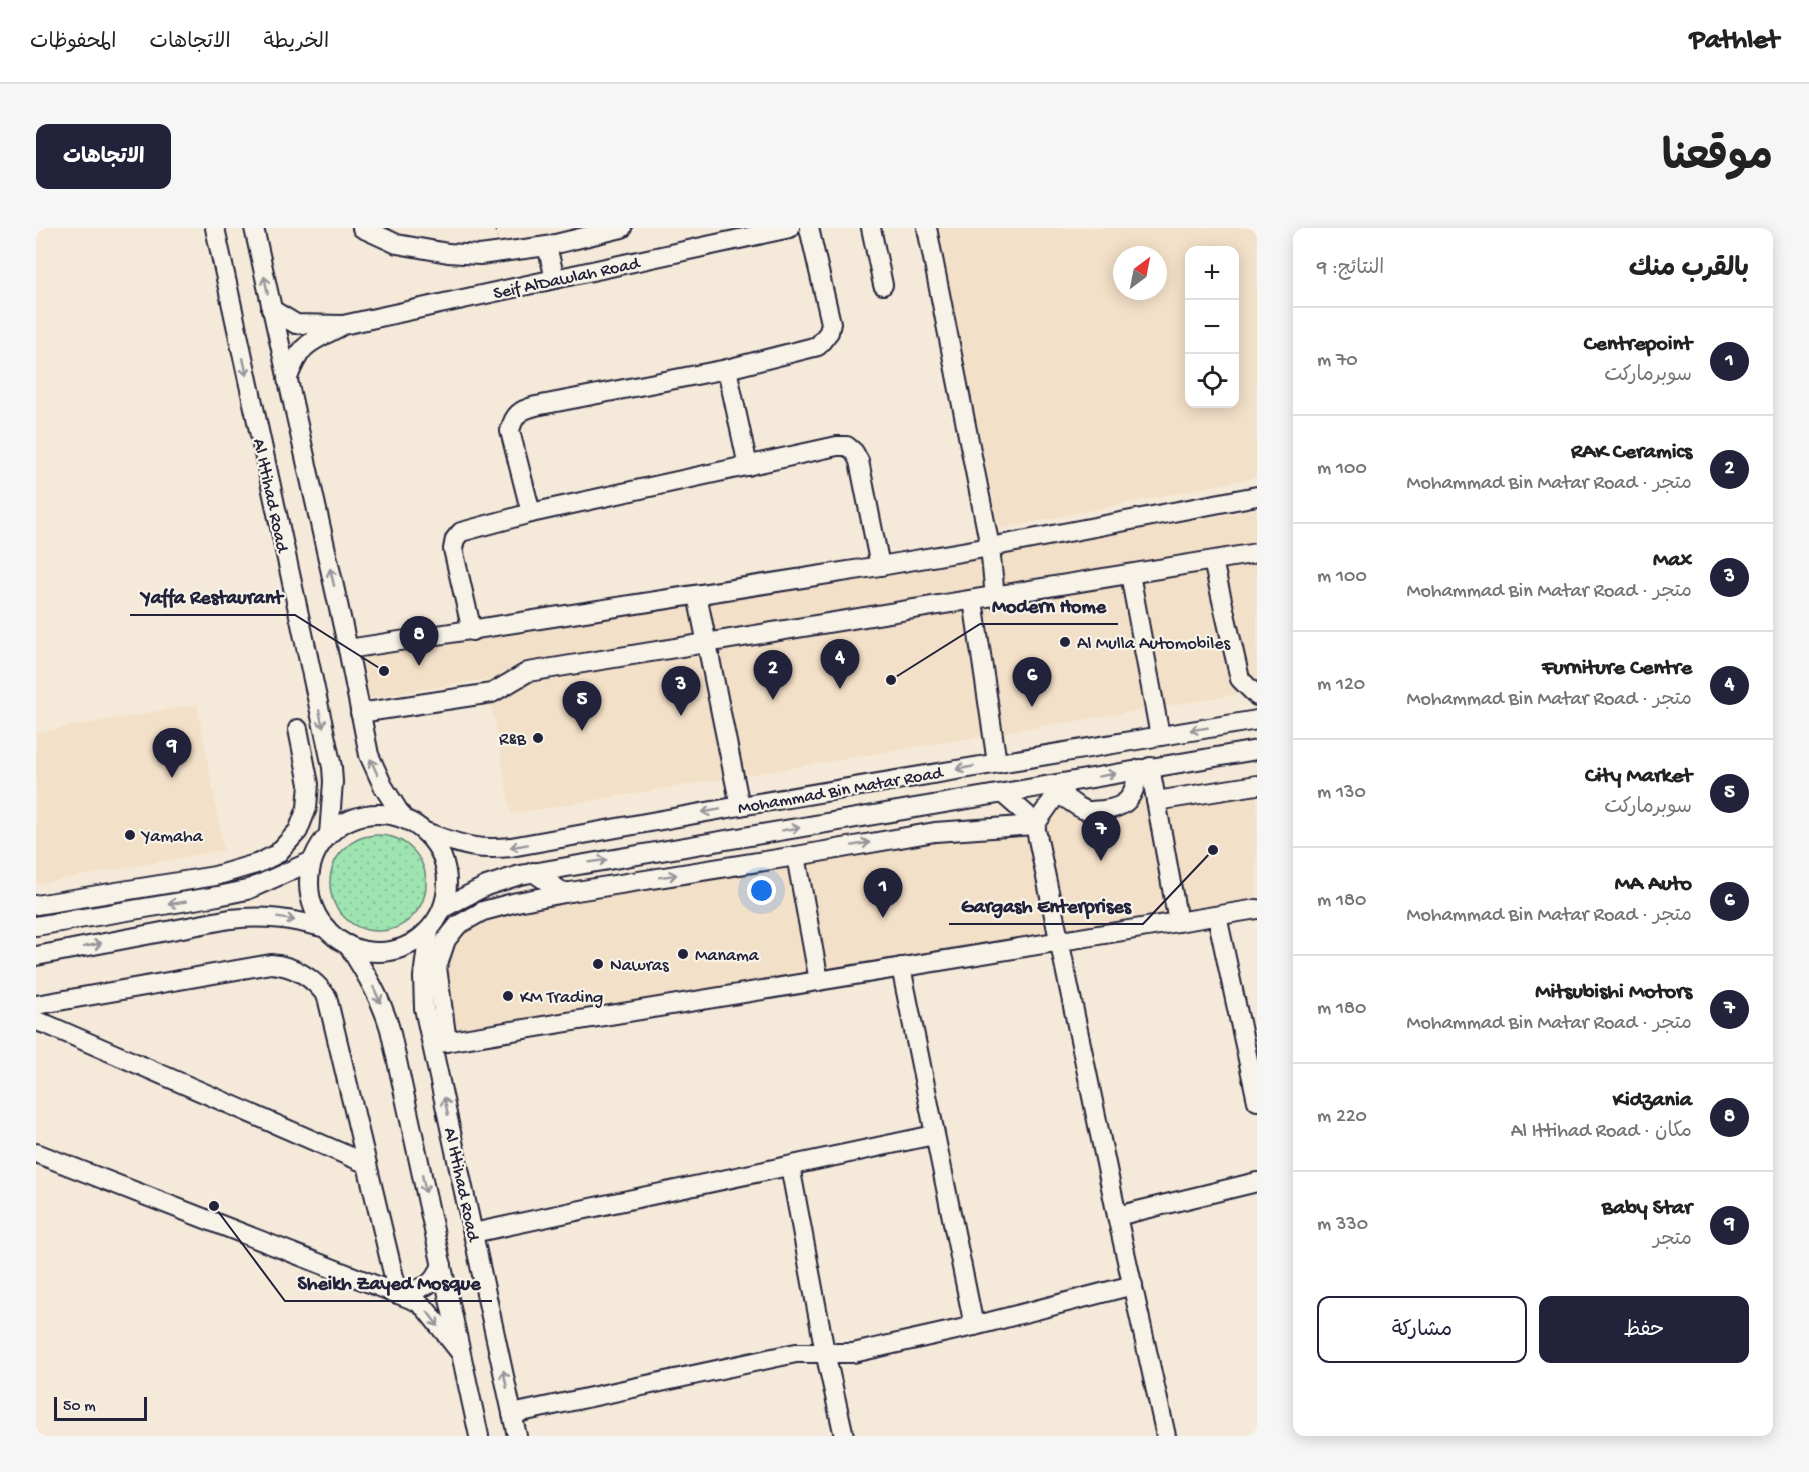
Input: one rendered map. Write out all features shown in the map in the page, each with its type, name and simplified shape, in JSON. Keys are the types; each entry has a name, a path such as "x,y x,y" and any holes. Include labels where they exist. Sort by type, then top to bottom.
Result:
{"street":[{"name":"Al Ittihad Road","path":"215,228 332,767 333,782 328,834"},
{"path":"254,228 348,649 369,755 383,786 403,818"},
{"path":"362,228 397,244 448,253 480,255 547,246 622,228"},
{"name":"Seif AlDawlah Road","path":"271,309 296,324 343,325 757,232 790,228"},
{"path":"531,513 510,431 517,413 536,406 728,369 818,346 829,332 831,323 809,228"},
{"path":"871,228 883,285"},
{"path":"927,228 990,548 994,597"},
{"path":"547,246 555,279"},
{"name":"Seif AlDawlah Road","path":"287,380 295,360 307,344 343,325"},
{"path":"728,369 747,466"},
{"path":"472,631 453,549 455,539 461,532 531,513 837,446 847,446 859,461 880,566"},
{"path":"348,649 990,548 1257,496"},
{"path":"360,713 492,693 528,672 1257,553"},
{"path":"1213,561 1240,679 1257,696"},
{"path":"1130,574 1160,736"},
{"path":"697,595 740,806"},
{"path":"973,600 997,763"},
{"name":"Mohammad Bin Matar Road","path":"425,832 467,847 490,849 1257,720"},
{"path":"36,905 215,876 268,859 285,847 298,831 309,796 309,784 298,729"},
{"name":"Mohammad Bin Matar Road","path":"443,908 496,882 533,872 1257,750"},
{"path":"1056,795 1066,796 1086,810 1117,808 1126,802 1145,768"},
{"path":"1145,768 1156,801 1178,922"},
{"path":"1035,825 1056,795 1070,782"},
{"path":"1156,801 1257,785"},
{"path":"1003,794 1035,825 1058,942 1166,1436"},
{"path":"935,832 958,801"},
{"path":"388,814 403,818 425,832 440,852 448,875 443,908 429,931 404,947 390,951 361,950 348,945 326,928 312,903 309,889 312,861 328,834 341,824 364,815 388,814"},
{"path":"1035,825 935,832 577,891 483,911 458,925 446,940 437,967 440,1043 1257,909"},
{"path":"754,835 762,860"},
{"path":"796,856 819,981"},
{"path":"36,926 218,897 247,890 312,861"},
{"path":"533,872 564,892 577,891"},
{"path":"215,876 218,897"},
{"path":"126,890 128,911"},
{"path":"66,900 70,920"},
{"path":"36,956 256,916 281,917 326,928"},
{"path":"1217,916 1253,1062 1257,1101"},
{"name":"Al Ittihad Road","path":"429,931 423,986 424,1008 440,1043 473,1233 517,1436"},
{"path":"348,945 373,984 390,1029 479,1436"},
{"path":"36,1005 271,964 283,965 296,970 320,987 327,997 398,1294"},
{"path":"901,967 975,1326"},
{"path":"36,1021 367,1164"},
{"path":"473,1233 934,1135"},
{"path":"36,1153 416,1301 425,1308 461,1353"},
{"path":"790,1166 825,1352 844,1436"},
{"path":"1117,1216 1257,1182"},
{"path":"398,1294 425,1287 435,1279 442,1265"},
{"path":"512,1414 796,1353 853,1353 975,1326 1133,1284"}],"shaded area":[{"path":"937,228 1257,228 1257,477 999,529"},
{"path":"1257,509 1257,691 511,814 487,679 369,698 362,656"},
{"path":"197,704 224,850 36,884 36,733"},
{"path":"1257,775 1257,899 440,1036 440,936 489,904"}],"green space":[{"path":"369,835 387,835 405,843 418,856 426,874 423,902 405,923 387,931 369,931 351,923 338,910 330,892 330,874 338,856 351,843"}],"place":[{"name":"Al Mulla Automobiles","path":"1065,642"},
{"name":"Kidzania","path":"419,666"},
{"name":"Yaffa Restaurant","path":"384,671"},
{"name":"Modern Home","path":"891,680"},
{"name":"Furniture Centre","path":"840,689"},
{"name":"RAK Ceramics","path":"773,700"},
{"name":"MA Auto","path":"1032,707"},
{"name":"Max","path":"681,716"},
{"name":"City Market","path":"582,731"},
{"name":"R&B","path":"538,738"},
{"name":"Baby Star","path":"172,778"},
{"name":"Yamaha","path":"130,835"},
{"name":"Gargash Enterprises","path":"1213,850"},
{"name":"Mitsubishi Motors","path":"1101,861"},
{"name":"Centrepoint","path":"883,918"},
{"name":"Manama","path":"683,954"},
{"name":"Nawras","path":"598,964"},
{"name":"KM Trading","path":"508,996"},
{"name":"Sheikh Zayed Mosque","path":"214,1206"}]}
